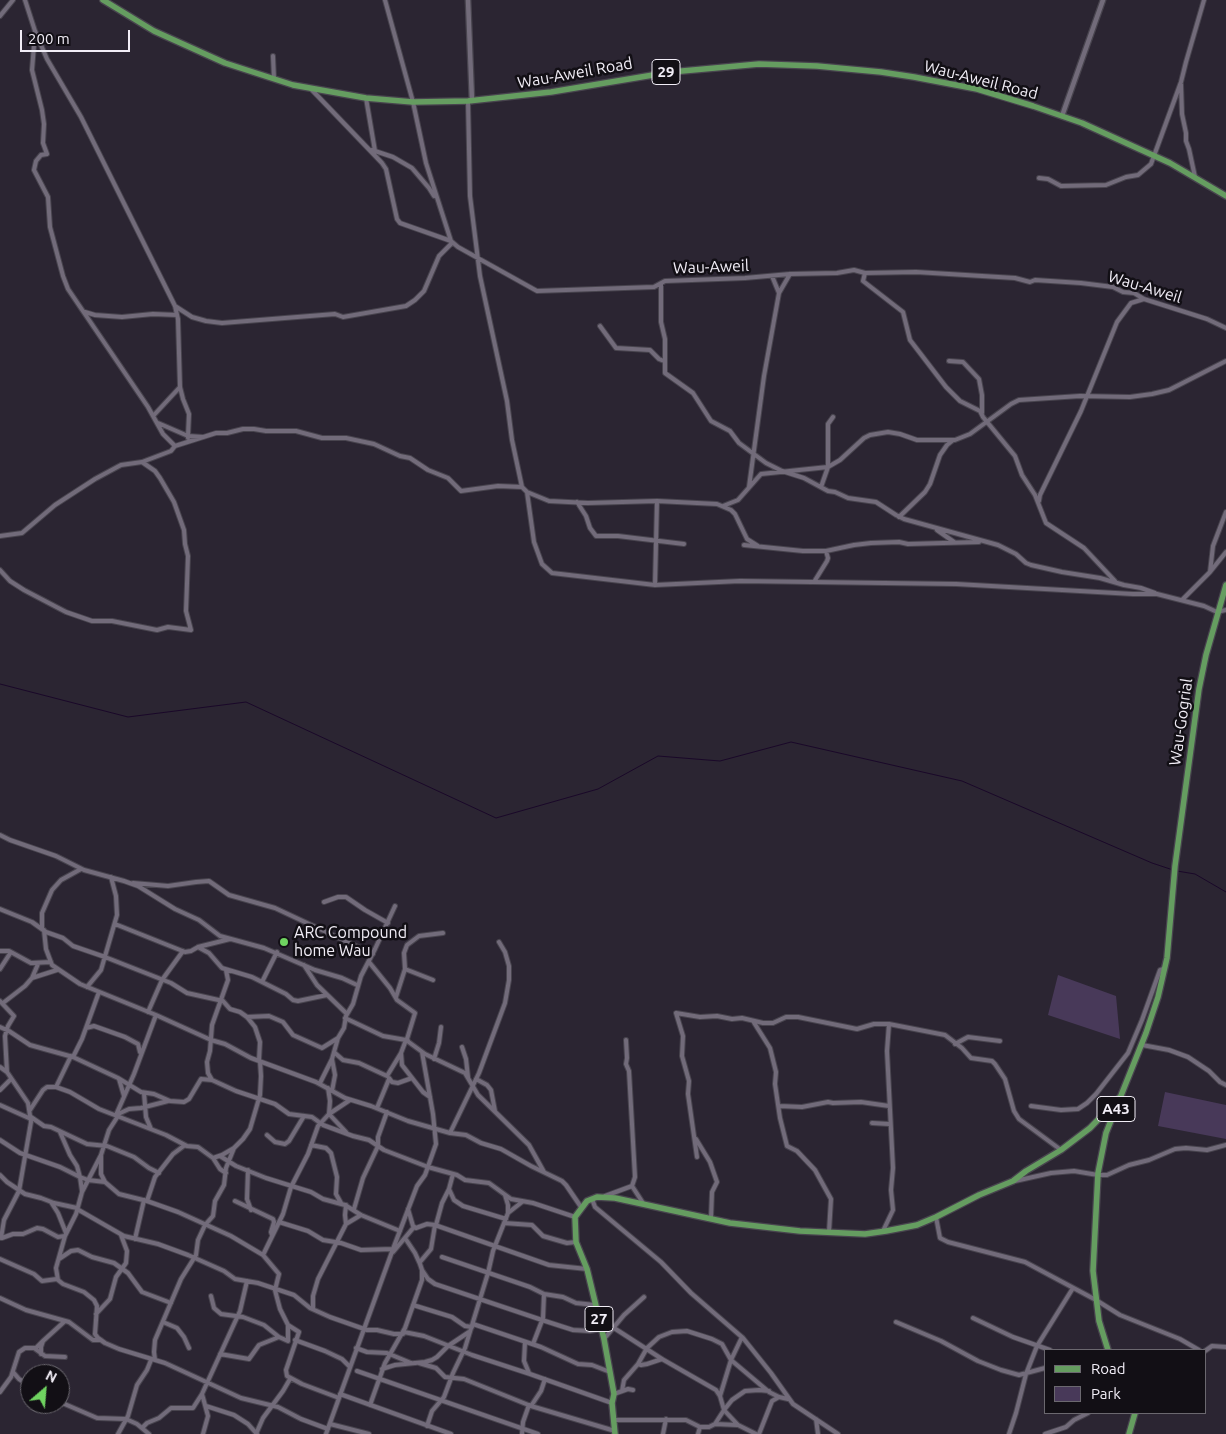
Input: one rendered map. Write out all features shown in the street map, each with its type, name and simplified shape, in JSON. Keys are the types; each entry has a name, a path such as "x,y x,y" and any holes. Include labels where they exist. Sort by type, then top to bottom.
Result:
{"main road":[{"name":"Wau-Aweil Road","path":"103,0 154,30 225,63 311,89 366,98 413,102 470,101 551,92 671,72 759,64 818,66 914,77 977,89 1062,116 1128,143 1195,177 1226,196"},
{"name":"Wau-Gogrial","path":"1165,968 1169,947 1175,869 1199,689 1206,655 1226,585"},
{"name":"A43","path":"1108,1349 1099,1322 1092,1271 1098,1175 1106,1133 1142,1045 1158,997 1165,968"},
{"path":"575,1217 581,1207 592,1199 605,1196 730,1223 800,1231 865,1234 917,1225 936,1218 979,1194 1013,1181 1061,1150 1090,1128 1122,1096"},
{"name":"27","path":"575,1217 576,1242 587,1269 604,1339 614,1394 612,1403 615,1433"},
{"path":"1129,1434 1135,1414"}],"street":[{"path":"0,16 13,0"},
{"path":"24,0 35,30 56,76 84,123 174,306 177,315 180,387 189,414 187,443"},
{"path":"174,306 192,317 222,323 335,314 344,317 406,306 416,300 424,291 439,256 452,242 438,205 426,163 413,102 385,0"},
{"path":"468,0 470,196 480,276 522,487 527,492 549,501 692,502 723,506 735,514 747,539 758,546"},
{"path":"1062,116 1102,0"},
{"path":"1039,178 1048,179 1061,186 1106,185 1126,177 1138,175 1151,164 1181,82 1204,0"},
{"path":"35,30 32,70 42,110 44,124 43,143 47,154 41,155 36,161 34,170 48,197 50,227 63,276 68,289 154,416 163,434 175,446"},
{"path":"273,56 274,79"},
{"path":"1181,82 1182,114 1186,141 1195,177"},
{"path":"311,89 373,150 393,157 412,168 429,188 438,205"},
{"path":"366,98 373,150"},
{"name":"Wau-Aweil","path":"373,150 386,169 397,219 400,224 452,242 537,291 654,287 665,281 837,273 854,270 865,273 916,272 1016,278 1030,282 1035,280 1081,282 1113,287 1122,292 1134,293 1144,299 1207,319 1226,328"},
{"path":"865,273 862,281 903,312 910,340 946,387 960,401 980,411 1015,456 1022,475 1031,487 1046,523 1084,548 1117,583"},
{"path":"750,486 764,376 779,293 790,274"},
{"path":"772,276 779,293"},
{"path":"661,284 661,322 665,339 665,373 692,393 712,421 730,432 739,443 782,471 804,478 852,499 876,502 899,517 935,529 954,542"},
{"path":"1038,503 1040,495 1049,480 1088,396 1107,345 1124,310 1131,303 1144,299"},
{"path":"85,312 95,315 122,317 153,314 177,315"},
{"path":"600,326 617,348 650,350 659,359 664,361"},
{"path":"949,361 963,362 979,378 983,417"},
{"path":"899,517 925,492 946,445 970,434 1019,400 1088,396 1130,397 1163,392 1226,361"},
{"path":"154,416 180,387"},
{"path":"821,487 828,467 828,424 833,417"},
{"path":"158,423 188,436 204,437"},
{"path":"0,536 22,533 55,505 95,479 121,465 142,462 171,452 175,446 216,433 254,429 296,431 322,438 346,438 374,444 400,456 410,458 428,470 448,478 461,491 498,486 522,487"},
{"path":"723,506 738,500 761,474 828,467 840,460 864,438 870,435 888,432 917,440 955,440"},
{"path":"0,570 10,581 24,590 66,612 92,622 112,621 157,630 168,627 191,630 186,607 188,556 184,530 174,502 160,478 155,471 142,462"},
{"path":"527,492 534,542 540,558 547,569 559,575 655,586 740,581 956,584 1157,594"},
{"path":"655,586 657,501"},
{"path":"577,502 596,536 684,544"},
{"path":"1210,572 1213,546 1226,512"},
{"path":"935,529 943,529 1008,549 1031,565 1062,572 1090,575 1141,588 1218,612 1226,610"},
{"path":"744,545 803,551 826,551 854,544 871,543 984,542"},
{"path":"814,582 827,562 826,551"},
{"path":"1182,600 1210,572 1226,552"},
{"path":"0,835 56,856 81,869 131,883 175,909 199,920 217,935 277,952 304,965 357,984"},
{"path":"81,869 61,880 52,890 42,913 45,944 51,962 58,970 87,987 211,1040 225,1044 251,1058 320,1083 330,1090 351,1099 408,1121 450,1133 464,1134 481,1143 497,1147 564,1183 581,1207"},
{"path":"87,987 100,973 117,915 117,902 111,877"},
{"path":"131,883 168,886 209,882 229,895 275,908 373,954"},
{"path":"324,902 338,896 346,897 388,923"},
{"path":"320,1083 335,1053 338,1038 344,1028 346,1016 353,1004 357,984 395,906"},
{"path":"0,909 28,920 43,930 63,938 73,946 162,980 187,993 225,1002 230,1009 240,1012 247,1017 259,1035 261,1046 259,1061 261,1076 260,1099 250,1129 243,1139 234,1148 213,1158"},
{"path":"115,924 183,952 232,939"},
{"path":"396,999 405,969 404,953 409,942 423,935 443,933"},
{"path":"450,1133 473,1087 503,1011 508,987 508,961 499,942"},
{"path":"198,947 209,953 216,963 226,970 262,982 294,1001 327,995"},
{"path":"0,951 11,952 28,962 38,964 51,962"},
{"path":"0,969 11,952"},
{"path":"148,1012 162,980 183,952"},
{"path":"262,982 277,952"},
{"path":"369,962 396,999 415,1013 407,1041 389,1077 377,1108"},
{"path":"6,1072 4,1039 6,1030 14,1016 2,1002 25,986 32,978 38,964"},
{"path":"304,965 313,979 346,1016 386,1037 407,1041 422,1052 461,1071 468,1077"},
{"path":"1031,1106 1062,1110 1078,1109 1096,1094 1128,1053 1160,970 1165,968"},
{"path":"405,969 432,980"},
{"path":"32,978 58,970"},
{"path":"226,970 228,980"},
{"path":"212,1080 207,1066 212,1025 228,980 236,972"},
{"path":"56,1087 86,1028 99,992"},
{"path":"698,1157 688,1094 689,1081 682,1056 683,1036 676,1013 700,1017 742,1018 773,1023 786,1017 798,1017 858,1029 874,1024 889,1024 945,1035 971,1058 992,1061 1005,1079 1014,1111 1019,1119 1061,1150"},
{"path":"156,1015 117,1116 101,1155 82,1192 66,1235 56,1271 58,1279 63,1284 93,1298 96,1304 95,1334 102,1340 119,1349 153,1360 241,1398 272,1405 327,1432 349,1366 417,1186 428,1167 436,1141 422,1052"},
{"path":"247,1017 269,1016 283,1022 293,1035 322,1048 338,1038"},
{"path":"90,1018 96,1027"},
{"path":"753,1021 770,1048 776,1072 775,1084 787,1146 797,1151 815,1170 831,1199 830,1232"},
{"path":"883,1231 893,1210 886,1051 889,1024"},
{"path":"86,1028 90,1026 96,1027 137,1043 140,1047 140,1056"},
{"path":"434,1059 441,1027"},
{"path":"0,1028 35,1047 72,1056 130,1084 137,1090 154,1094 169,1101"},
{"path":"955,1044 968,1037 1000,1041"},
{"path":"626,1040 626,1064 629,1071 635,1177 632,1186 641,1204"},
{"path":"1142,1045 1188,1056 1226,1085"},
{"path":"462,1047 467,1064 468,1077 478,1095 529,1145 544,1172"},
{"path":"335,1053 345,1061 359,1063 389,1077 394,1082 398,1083 412,1078"},
{"path":"401,1054 402,1066 423,1092 430,1097"},
{"path":"332,1059 335,1075 330,1090 329,1114 349,1135"},
{"path":"0,1067 6,1072 28,1103 31,1118 20,1191 1,1224 1,1239 13,1234 23,1234 37,1228 58,1237 66,1235"},
{"path":"118,1078 124,1096"},
{"path":"0,1088 11,1079"},
{"path":"117,1116 129,1108 145,1107 169,1101 186,1101 201,1079 212,1080 275,1104 289,1114 314,1118 321,1124 349,1135 369,1140 378,1146 428,1167 453,1174 465,1180 489,1184 511,1199 525,1201 575,1217"},
{"path":"476,1079 491,1090 495,1111"},
{"path":"30,1110 47,1087 67,1090 96,1108 168,1136 185,1145 198,1147 213,1158 218,1167 226,1173"},
{"path":"144,1093 146,1117 151,1130"},
{"path":"263,1255 279,1222 292,1185 299,1173 317,1129 329,1114 351,1099"},
{"path":"779,1106 802,1107 828,1102 861,1102 889,1106"},
{"path":"0,1105 31,1118 44,1126 89,1144 104,1145 134,1157 148,1168 159,1172"},
{"path":"354,1209 363,1178 378,1146 378,1137 387,1112"},
{"path":"267,1135 275,1142 285,1144 289,1141 304,1116"},
{"path":"872,1123 889,1124"},
{"path":"31,1128 44,1126"},
{"path":"60,1132 77,1166 82,1192"},
{"path":"694,1134 710,1162 717,1182 712,1192 711,1218"},
{"path":"0,1140 26,1156 53,1164 88,1180 106,1182"},
{"path":"134,1239 154,1179 172,1154 185,1145"},
{"path":"311,1145 326,1148 331,1152 337,1173 336,1194 344,1204 346,1224 317,1282 313,1296 313,1309"},
{"path":"1013,1181 1074,1171 1098,1175 1108,1174 1175,1149 1207,1150 1226,1145"},
{"path":"118,1434 126,1419 137,1385 153,1360 154,1344 181,1279 195,1258 198,1240 205,1225 213,1216 215,1201 224,1185 228,1162 234,1148"},
{"path":"101,1155 101,1174 117,1193 146,1200 178,1212 240,1240 263,1255 279,1274 275,1290 278,1304 288,1324 288,1341"},
{"path":"220,1156 228,1162 266,1178 292,1185 323,1199 344,1204 361,1215 400,1232"},
{"path":"248,1170 247,1199 251,1210"},
{"path":"420,1262 431,1249 435,1225 453,1174"},
{"path":"0,1175 20,1191 51,1202 77,1208 121,1234 158,1244 195,1258 224,1271 232,1278 262,1284 296,1296 313,1309 330,1318 363,1329 424,1336 464,1352 612,1403"},
{"path":"605,1196 632,1186"},
{"path":"448,1189 451,1197 460,1204 505,1221 532,1225 543,1236 567,1243 576,1242"},
{"path":"428,1426 432,1411 442,1401 451,1377 464,1352 488,1273 494,1246 508,1213 507,1202 503,1193"},
{"path":"592,1199 594,1206 598,1210 661,1262 691,1293 742,1337 771,1373 788,1399 838,1434"},
{"path":"235,1201 274,1219 272,1236"},
{"path":"508,1213 518,1204 525,1201"},
{"path":"51,1202 58,1213 66,1235"},
{"path":"408,1209 414,1227"},
{"path":"346,1224 361,1215"},
{"path":"936,1218 940,1238 948,1242 1024,1262 1096,1300 1120,1315 1180,1339 1198,1349"},
{"path":"279,1222 308,1231 323,1240 338,1242 364,1251 393,1249"},
{"path":"414,1227 418,1228 427,1224 435,1225 549,1265 587,1269"},
{"path":"391,1254 414,1227"},
{"path":"96,1314 110,1299 116,1277 126,1263 127,1254 121,1234"},
{"path":"370,1405 382,1369 389,1354 403,1333 422,1280 420,1262 405,1238"},
{"path":"59,1259 71,1251 78,1250 88,1256 109,1261 122,1268 131,1276 142,1292 171,1303"},
{"path":"442,1257 530,1287 544,1294 563,1297 579,1304 595,1305"},
{"path":"0,1259 34,1274 42,1281 58,1279"},
{"path":"422,1270 432,1283 568,1329 590,1331 602,1329"},
{"path":"142,1428 172,1408 193,1408 202,1394 238,1317 248,1281"},
{"path":"1008,1434 1016,1413 1026,1374 1037,1346 1073,1288"},
{"path":"533,1344 542,1320 544,1294"},
{"path":"211,1296 213,1305 219,1313 243,1317 264,1325 279,1337 342,1359 349,1366"},
{"path":"604,1339 624,1314 644,1297"},
{"path":"0,1298 26,1310 65,1321 93,1340 102,1340"},
{"path":"413,1305 452,1317 464,1325 533,1344 578,1364 592,1365 610,1372"},
{"path":"973,1318 1013,1337 1047,1349"},
{"path":"0,1392 13,1372 19,1352 25,1348 34,1348 65,1321"},
{"path":"163,1322 177,1328 184,1336 189,1348"},
{"path":"896,1322 941,1341 978,1361 1020,1375 1044,1368"},
{"path":"288,1324 300,1332 295,1341 286,1372 287,1376 339,1396 451,1434"},
{"path":"382,1369 395,1365 419,1363 435,1358 448,1345 472,1327"},
{"path":"614,1328 662,1359 716,1390 724,1410 738,1425 757,1434 772,1401 779,1397"},
{"path":"622,1391 624,1380 638,1364 647,1348 659,1337 672,1332 687,1331 722,1344 730,1360 769,1392 788,1399"},
{"path":"220,1354 249,1359 258,1345 279,1337"},
{"path":"720,1396 730,1360 742,1337"},
{"path":"41,1354 43,1341"},
{"path":"525,1342 524,1361 530,1374"},
{"path":"1206,1350 1212,1346 1226,1348"},
{"path":"34,1348 41,1354 65,1357"},
{"path":"356,1348 367,1352 389,1354 411,1364"},
{"path":"638,1364 647,1364 662,1359"},
{"path":"419,1363 436,1368 443,1376 460,1378 530,1406 615,1433"},
{"path":"356,1371 522,1431 538,1434"},
{"path":"13,1372 20,1381"},
{"path":"206,1406 234,1415 248,1424 256,1434 263,1418 286,1387 290,1378"},
{"path":"522,1431 530,1406 541,1391 545,1379"},
{"path":"614,1394 633,1390"},
{"path":"715,1424 732,1400 744,1391 758,1390 769,1392"},
{"path":"202,1394 208,1419 203,1434"},
{"path":"70,1406 97,1418 126,1419 149,1434"},
{"path":"1044,1434 1066,1427 1074,1420 1086,1414"},
{"path":"663,1434 666,1419"},
{"path":"816,1419 818,1434"},
{"path":"613,1420 686,1420 700,1427 709,1427 715,1424 738,1425"},
{"path":"330,1424 369,1434"},
{"path":"698,1434 700,1427"}],"green space":[{"path":"1058,975 1116,996 1120,1039 1048,1015"},
{"path":"1165,1092 1226,1105 1226,1139 1158,1126"}],"waterway":[{"path":"0,684 128,717 246,702 496,818 598,789 658,756 720,761 791,742 962,781 1152,863 1173,870"},
{"path":"1177,871 1195,874 1226,892"}],"place":[{"name":"ARC Compound home Wau","path":"284,942"}]}
